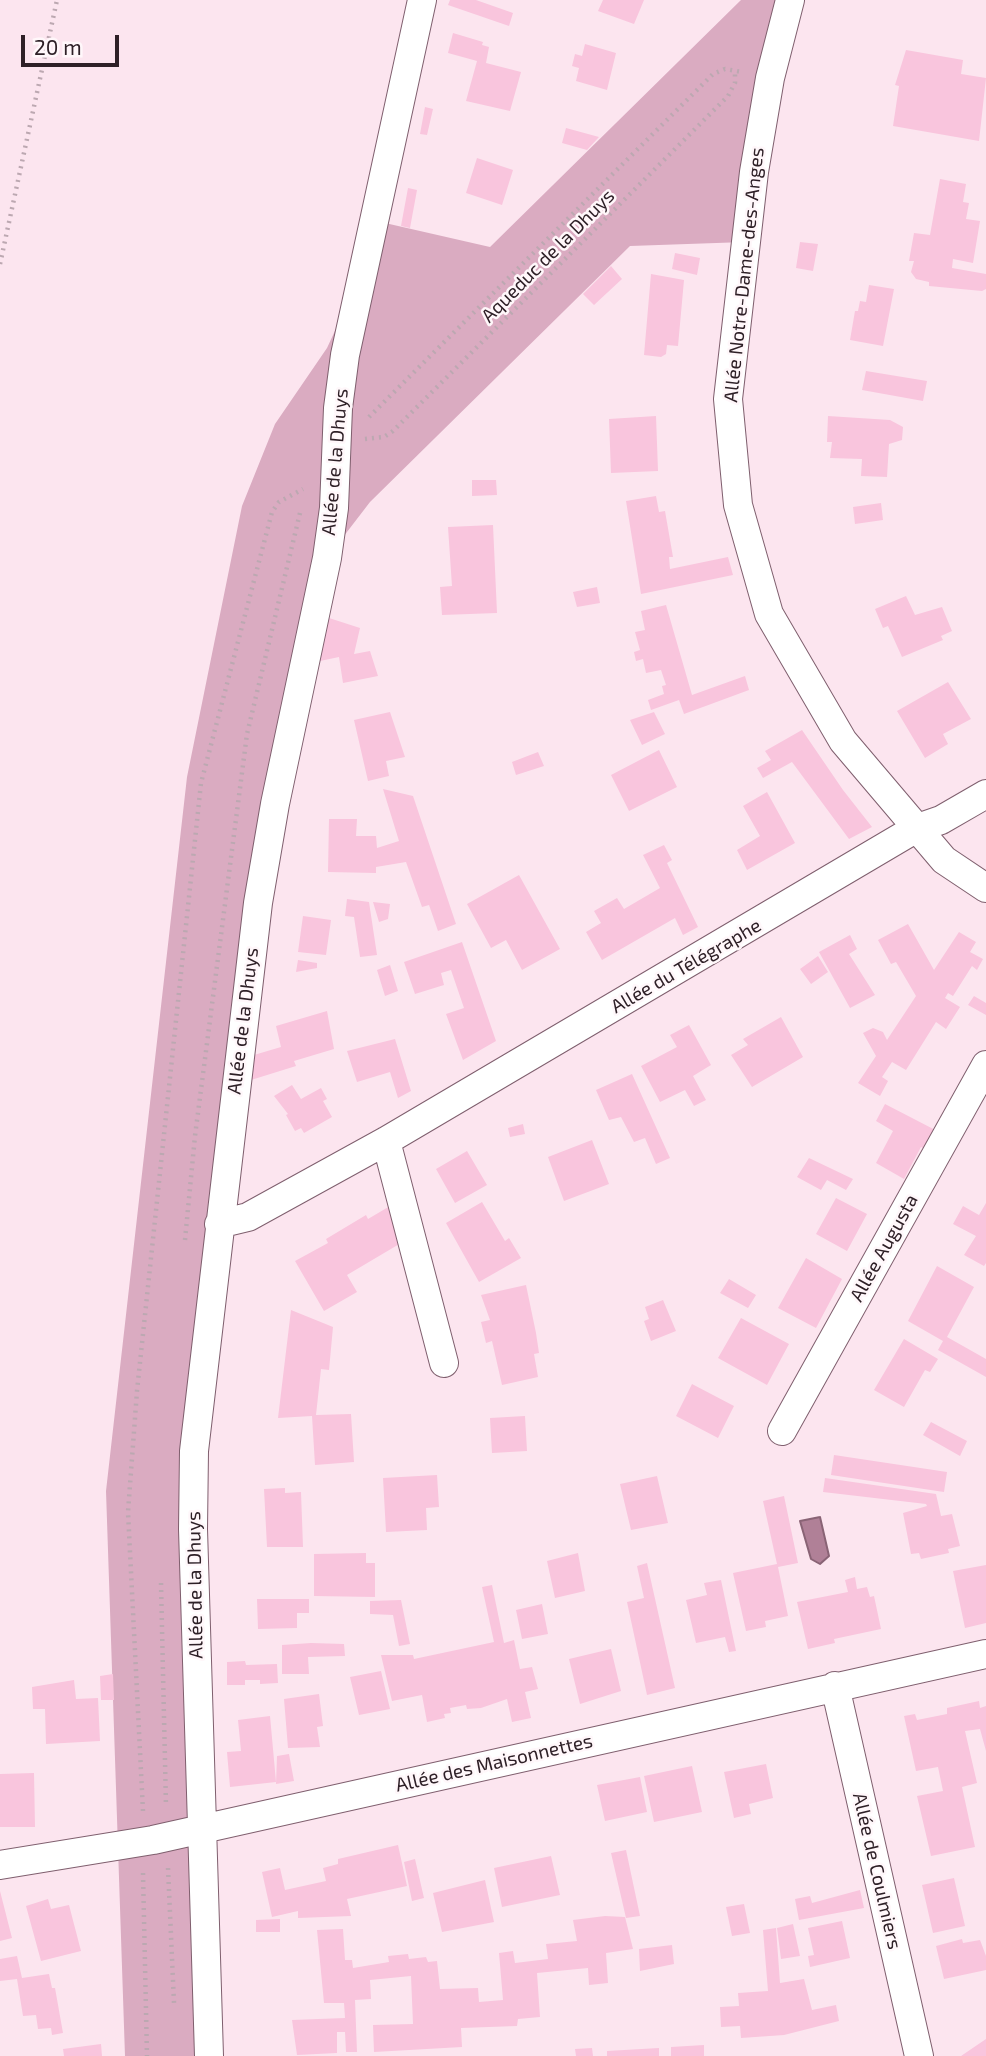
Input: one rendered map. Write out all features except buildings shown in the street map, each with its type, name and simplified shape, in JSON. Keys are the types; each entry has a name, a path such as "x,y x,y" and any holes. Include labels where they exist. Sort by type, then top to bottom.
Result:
{"street":[{"name":"Allée de la Dhuys","path":"209,2056 192,1529 194,1451 258,903 275,804 327,558 334,508 338,408 345,355 422,0"},
{"name":"Allée Notre-Dame-des-Anges","path":"790,0 770,78 756,160 730,373 728,399 738,505 769,614 843,741 944,860 986,888"},
{"name":"Allée du Télégraphe","path":"219,1224 248,1217 386,1141 915,829 942,820 986,794"},
{"name":"Allée Augusta","path":"782,1431 986,1065"},
{"path":"386,1141 444,1363"},
{"name":"Allée des Maisonnettes","path":"0,1864 153,1840 986,1654"},
{"name":"Allée de Coulmiers","path":"835,1686 919,2056"}],"path":[{"path":"0,262 57,0"},
{"name":"Aqueduc de la Dhuys","path":"361,438 384,437 393,431 728,96 735,83 735,70"},
{"path":"168,1864 174,2014"}],"shaded area":[{"path":"741,0 790,0 745,242 630,246 370,502 327,558 275,804 194,1451 209,2056 125,2056 106,1491 187,777 242,506 275,424 327,348 385,223 490,247"},
{"path":"820,1517 829,1556 820,1564 811,1559 800,1521"}]}
